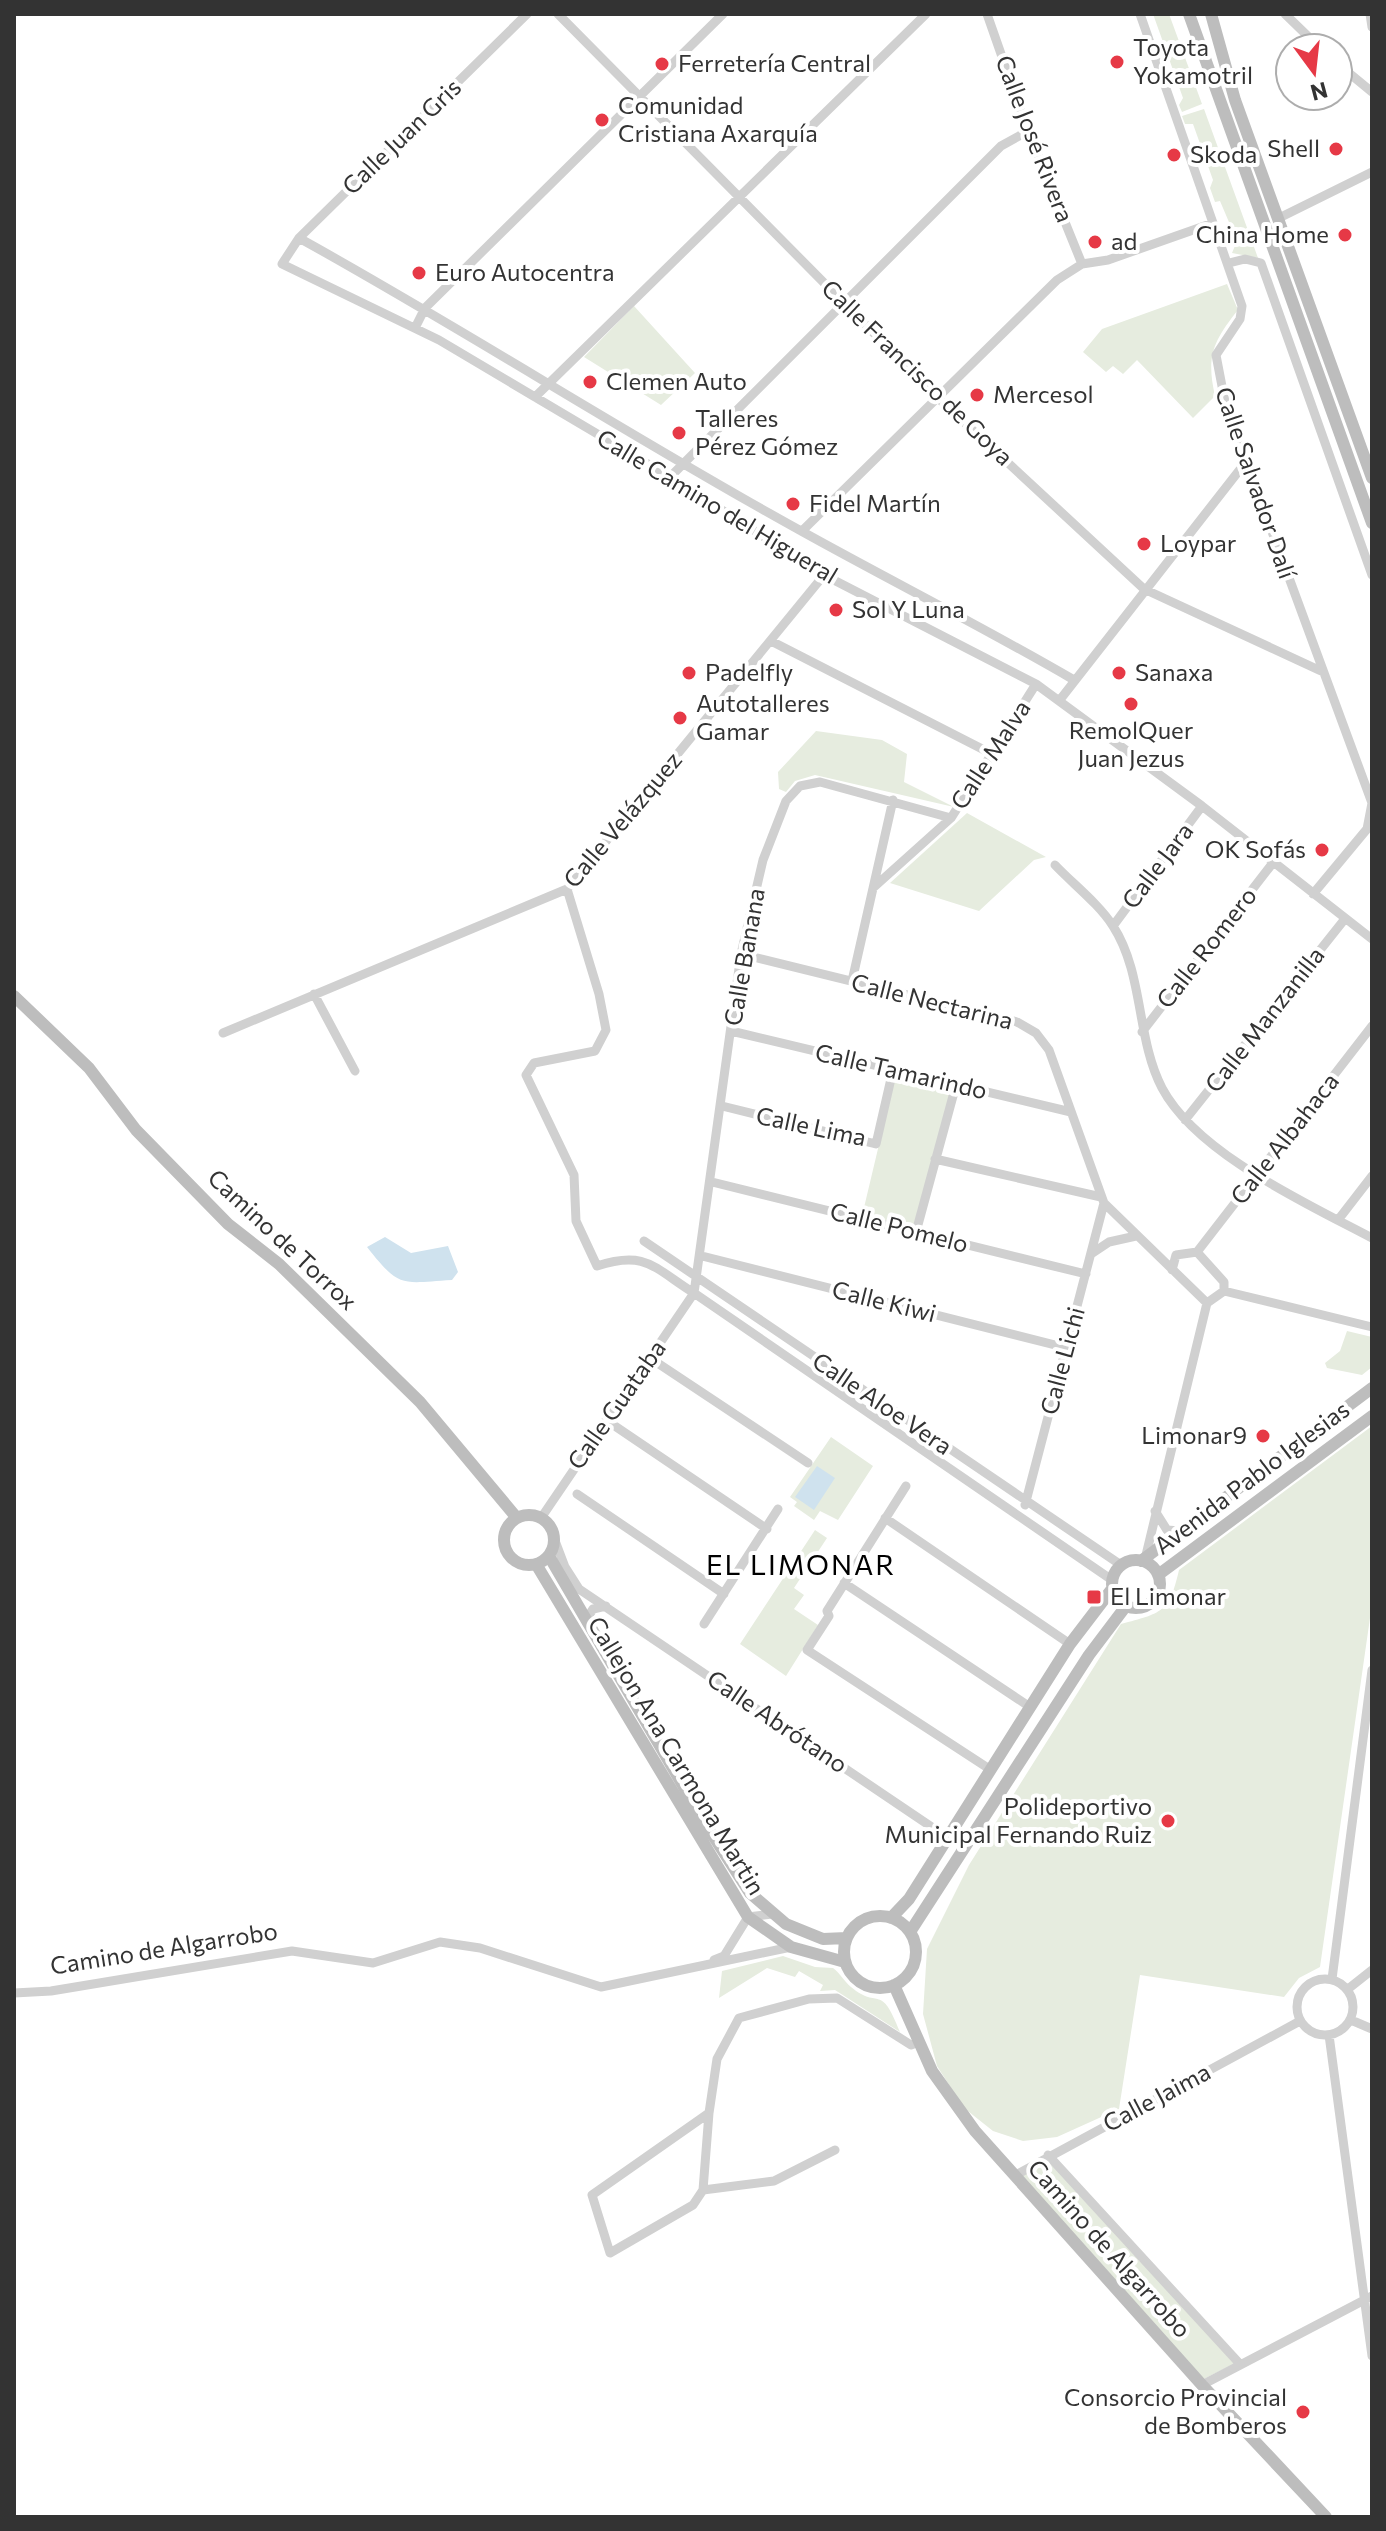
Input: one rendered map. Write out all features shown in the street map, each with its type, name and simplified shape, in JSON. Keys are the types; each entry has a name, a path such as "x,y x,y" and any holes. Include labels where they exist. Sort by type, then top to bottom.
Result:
{"street":[{"name":"Calle Juan Gris","path":"282,264 299,238 527,14"},
{"name":"Calle Francisco de Goya","path":"558,14 938,398 1144,589 1321,671"},
{"path":"415,328 425,308 723,14"},
{"path":"535,397 926,14"},
{"name":"Calle José Rivera","path":"987,14 1028,131 1082,264"},
{"name":"Calle Salvador Dalí","path":"1140,14 1229,263 1243,312 1224,340 1216,364 1245,463 1372,803 1367,829 1313,894"},
{"path":"1189,14 1372,523"},
{"path":"1211,14 1235,100 1372,478"},
{"path":"1285,14 1304,32"},
{"path":"1370,14 1372,27"},
{"path":"1354,77 1372,92"},
{"path":"670,477 682,461 1001,146 1028,131"},
{"path":"1279,218 1372,172"},
{"path":"802,531 1057,280 1082,264 1108,260 1213,223"},
{"name":"Calle Camino del Higueral","path":"299,238 425,308 802,531 1074,680"},
{"path":"1229,263 1250,259 1261,263 1372,575"},
{"name":"Calle Camino del Higueral","path":"282,264 415,328 670,477 824,575 1036,684 1202,806 1272,864 1372,939"},
{"path":"1059,701 1245,463"},
{"name":"Calle Velázquez","path":"223,1033 567,889 824,575"},
{"path":"771,641 992,754"},
{"name":"Calle Malva","path":"873,888 951,818 1036,684"},
{"name":"Calle Banana","path":"694,1293 702,1256 741,954 763,860 786,801 800,786 820,782 951,818"},
{"path":"852,981 893,800"},
{"name":"Calle Jara","path":"1113,926 1202,806"},
{"name":"Calle Romero","path":"1142,1032 1272,864"},
{"path":"1055,865 1113,926 1131,967 1142,1032 1162,1088 1185,1120 1257,1177 1372,1238"},
{"name":"Calle Aloe Vera","path":"567,889 599,994 606,1030 595,1051 534,1063 526,1075 574,1175 576,1221 597,1266 625,1257 638,1258 1024,1518 1112,1585"},
{"name":"Calle Manzanilla","path":"1185,1120 1344,920"},
{"name":"Calle Nectarina","path":"741,954 1017,1022 1036,1033 1049,1050 1102,1200 1207,1303"},
{"path":"314,994 355,1071"},
{"name":"Camino de Torrox","path":"14,996 89,1068 136,1130 228,1224 279,1264 420,1402 517,1518"},
{"name":"Calle Albahaca","path":"1172,1270 1176,1255 1197,1252 1372,1026"},
{"name":"Calle Tamarindo","path":"731,1031 1071,1112"},
{"name":"Calle Lima","path":"722,1106 876,1144 893,1070"},
{"path":"916,1232 956,1085"},
{"path":"935,1159 1102,1200"},
{"path":"1338,1220 1372,1176"},
{"name":"Calle Pomelo","path":"712,1182 1086,1274"},
{"name":"Calle Lichi","path":"1024,1518 1102,1200"},
{"path":"1091,1254 1109,1242 1136,1236"},
{"name":"Calle Aloe Vera","path":"644,1241 1121,1565"},
{"path":"1197,1252 1224,1282 1224,1291"},
{"name":"Calle Kiwi","path":"702,1256 1067,1348"},
{"path":"1144,1558 1207,1303 1224,1291 1372,1327"},
{"name":"Calle Guataba","path":"541,1518 694,1293"},
{"path":"650,1358 808,1463"},
{"name":"Avenida Pablo Iglesias","path":"1144,1558 1372,1388"},
{"name":"Avenida Pablo Iglesias","path":"1158,1575 1372,1416"},
{"path":"606,1420 767,1529"},
{"path":"906,1486 827,1611 829,1616 807,1650 991,1770"},
{"path":"577,1494 724,1594"},
{"path":"704,1624 778,1509"},
{"path":"1155,1511 1167,1530 1180,1531"},
{"path":"517,1518 541,1518 551,1527 554,1538 549,1556 536,1564 516,1562 508,1554 505,1531 517,1518"},
{"path":"885,1518 1070,1644"},
{"name":"Calle Abrótano","path":"554,1538 565,1567 579,1589 948,1838"},
{"name":"Callejon Ana Carmona Martin","path":"549,1556 705,1823 750,1893 772,1914 823,1939 847,1938"},
{"path":"1126,1606 1144,1606 1158,1594 1158,1575 1144,1558"},
{"path":"891,1918 909,1899 1070,1644 1112,1585 1121,1565 1144,1558"},
{"name":"Callejon Ana Carmona Martin","path":"536,1564 748,1917 791,1947 845,1962"},
{"path":"844,1583 1030,1707"},
{"path":"1112,1585 1126,1606"},
{"path":"586,1620 593,1609 606,1606"},
{"path":"910,1932 1089,1655 1126,1606"},
{"path":"1332,1979 1372,1670"},
{"path":"1361,1759 1372,1760"},
{"path":"748,1917 772,1914"},
{"name":"Camino de Algarrobo","path":"694,1969 724,1956 748,1917"},
{"path":"891,1918 910,1932 916,1956 912,1968 894,1985 870,1987 850,1973 845,1962 847,1938 865,1920 891,1918"},
{"name":"Camino de Algarrobo","path":"14,1993 51,1991 292,1951 373,1963 440,1942 480,1948 601,1987 791,1947"},
{"path":"1348,1989 1372,1970"},
{"path":"1332,1979 1348,1989 1353,1999 1351,2020 1345,2027 1329,2035 1308,2029 1300,2021 1297,1999 1311,1982 1332,1979"},
{"name":"Camino de Algarrobo","path":"894,1985 932,2071 1014,2176 1326,2517"},
{"path":"709,2113 592,2195 610,2253 693,2205 703,2190 717,2059 739,2018 809,1999 837,1998 911,2045 919,2042"},
{"path":"1351,2020 1372,2029"},
{"name":"Calle Jaima","path":"1014,2176 1300,2021"},
{"path":"1329,2035 1367,2298 1372,2356"},
{"path":"703,2190 774,2181 835,2150"},
{"path":"1048,2155 1239,2363"},
{"path":"1202,2385 1367,2298"}],"shaded area":[{"path":"1153,14 1169,14 1202,104 1182,112 1179,105 1183,98"},
{"path":"1204,109 1258,258 1232,253 1237,241 1220,201 1215,202 1210,188 1213,180 1193,124 1185,124 1182,116"},
{"path":"1227,284 1238,310 1214,350 1211,370 1215,396 1193,418 1137,360 1123,374 1113,366 1106,372 1083,352 1102,329"},
{"path":"634,306 695,373 661,405 584,357"},
{"path":"816,731 882,740 907,754 904,782 954,807 815,775 795,781 786,792 779,789 778,772"},
{"path":"967,813 1046,857 1034,860 979,911 890,883"},
{"path":"896,1073 952,1087 914,1228 862,1216"},
{"path":"1347,1331 1372,1337 1372,1367 1362,1375 1327,1368 1325,1363 1340,1351"},
{"name":"Polideportivo Municipal Fernando Ruiz","path":"1372,1426 1372,1604 1320,1967 1299,1978 1284,1997 1140,1975 1119,2109 1057,2137 1023,2141 993,2131 964,2108 937,2066 923,2014 927,1949 969,1865 1121,1624 1162,1609 1171,1595 1179,1570"},
{"path":"831,1437 873,1466 838,1520 820,1511 814,1520 794,1506 797,1502 790,1497"},
{"path":"815,1530 827,1538 794,1588 804,1595 794,1609 818,1625 786,1676 740,1644"},
{"path":"783,1956 815,1967 833,1968 861,1994 883,2002 900,2032 835,1990 820,1991 823,1985 799,1971 795,1977 767,1968 719,1998 722,1971"},
{"path":"1048,2158 1235,2363 1204,2379 1017,2177"}],"water":[{"path":"385,1237 411,1253 448,1246 458,1272 452,1280 411,1282 395,1277 367,1247"},
{"path":"817,1466 835,1478 814,1510 795,1497"}],"place":[{"name":"Toyota Yokamotril","path":"1117,62"},
{"name":"Ferretería Central","path":"662,64"},
{"name":"Comunidad Cristiana Axarquía","path":"602,120"},
{"name":"Shell","path":"1336,149"},
{"name":"Skoda","path":"1174,155"},
{"name":"China Home","path":"1345,235"},
{"name":"ad","path":"1095,242"},
{"name":"Euro Autocentra","path":"419,273"},
{"name":"Clemen Auto","path":"590,382"},
{"name":"Mercesol","path":"977,395"},
{"name":"Talleres Pérez Gómez","path":"679,433"},
{"name":"Fidel Martín","path":"793,504"},
{"name":"Loypar","path":"1144,544"},
{"name":"Sol Y Luna","path":"836,610"},
{"name":"Padelfly","path":"689,673"},
{"name":"Sanaxa","path":"1119,673"},
{"name":"RemolQuer Juan Jezus","path":"1131,704"},
{"name":"Autotalleres Gamar","path":"680,718"},
{"name":"OK Sofás","path":"1322,850"},
{"name":"Limonar9","path":"1263,1436"},
{"name":"El Limonar","path":"1094,1597"},
{"name":"Polideportivo Municipal Fernando Ruiz","path":"1168,1821"},
{"name":"Consorcio Provincial de Bomberos","path":"1303,2412"}],"district":[{"name":"EL LIMONAR","path":"801,1565"}]}
